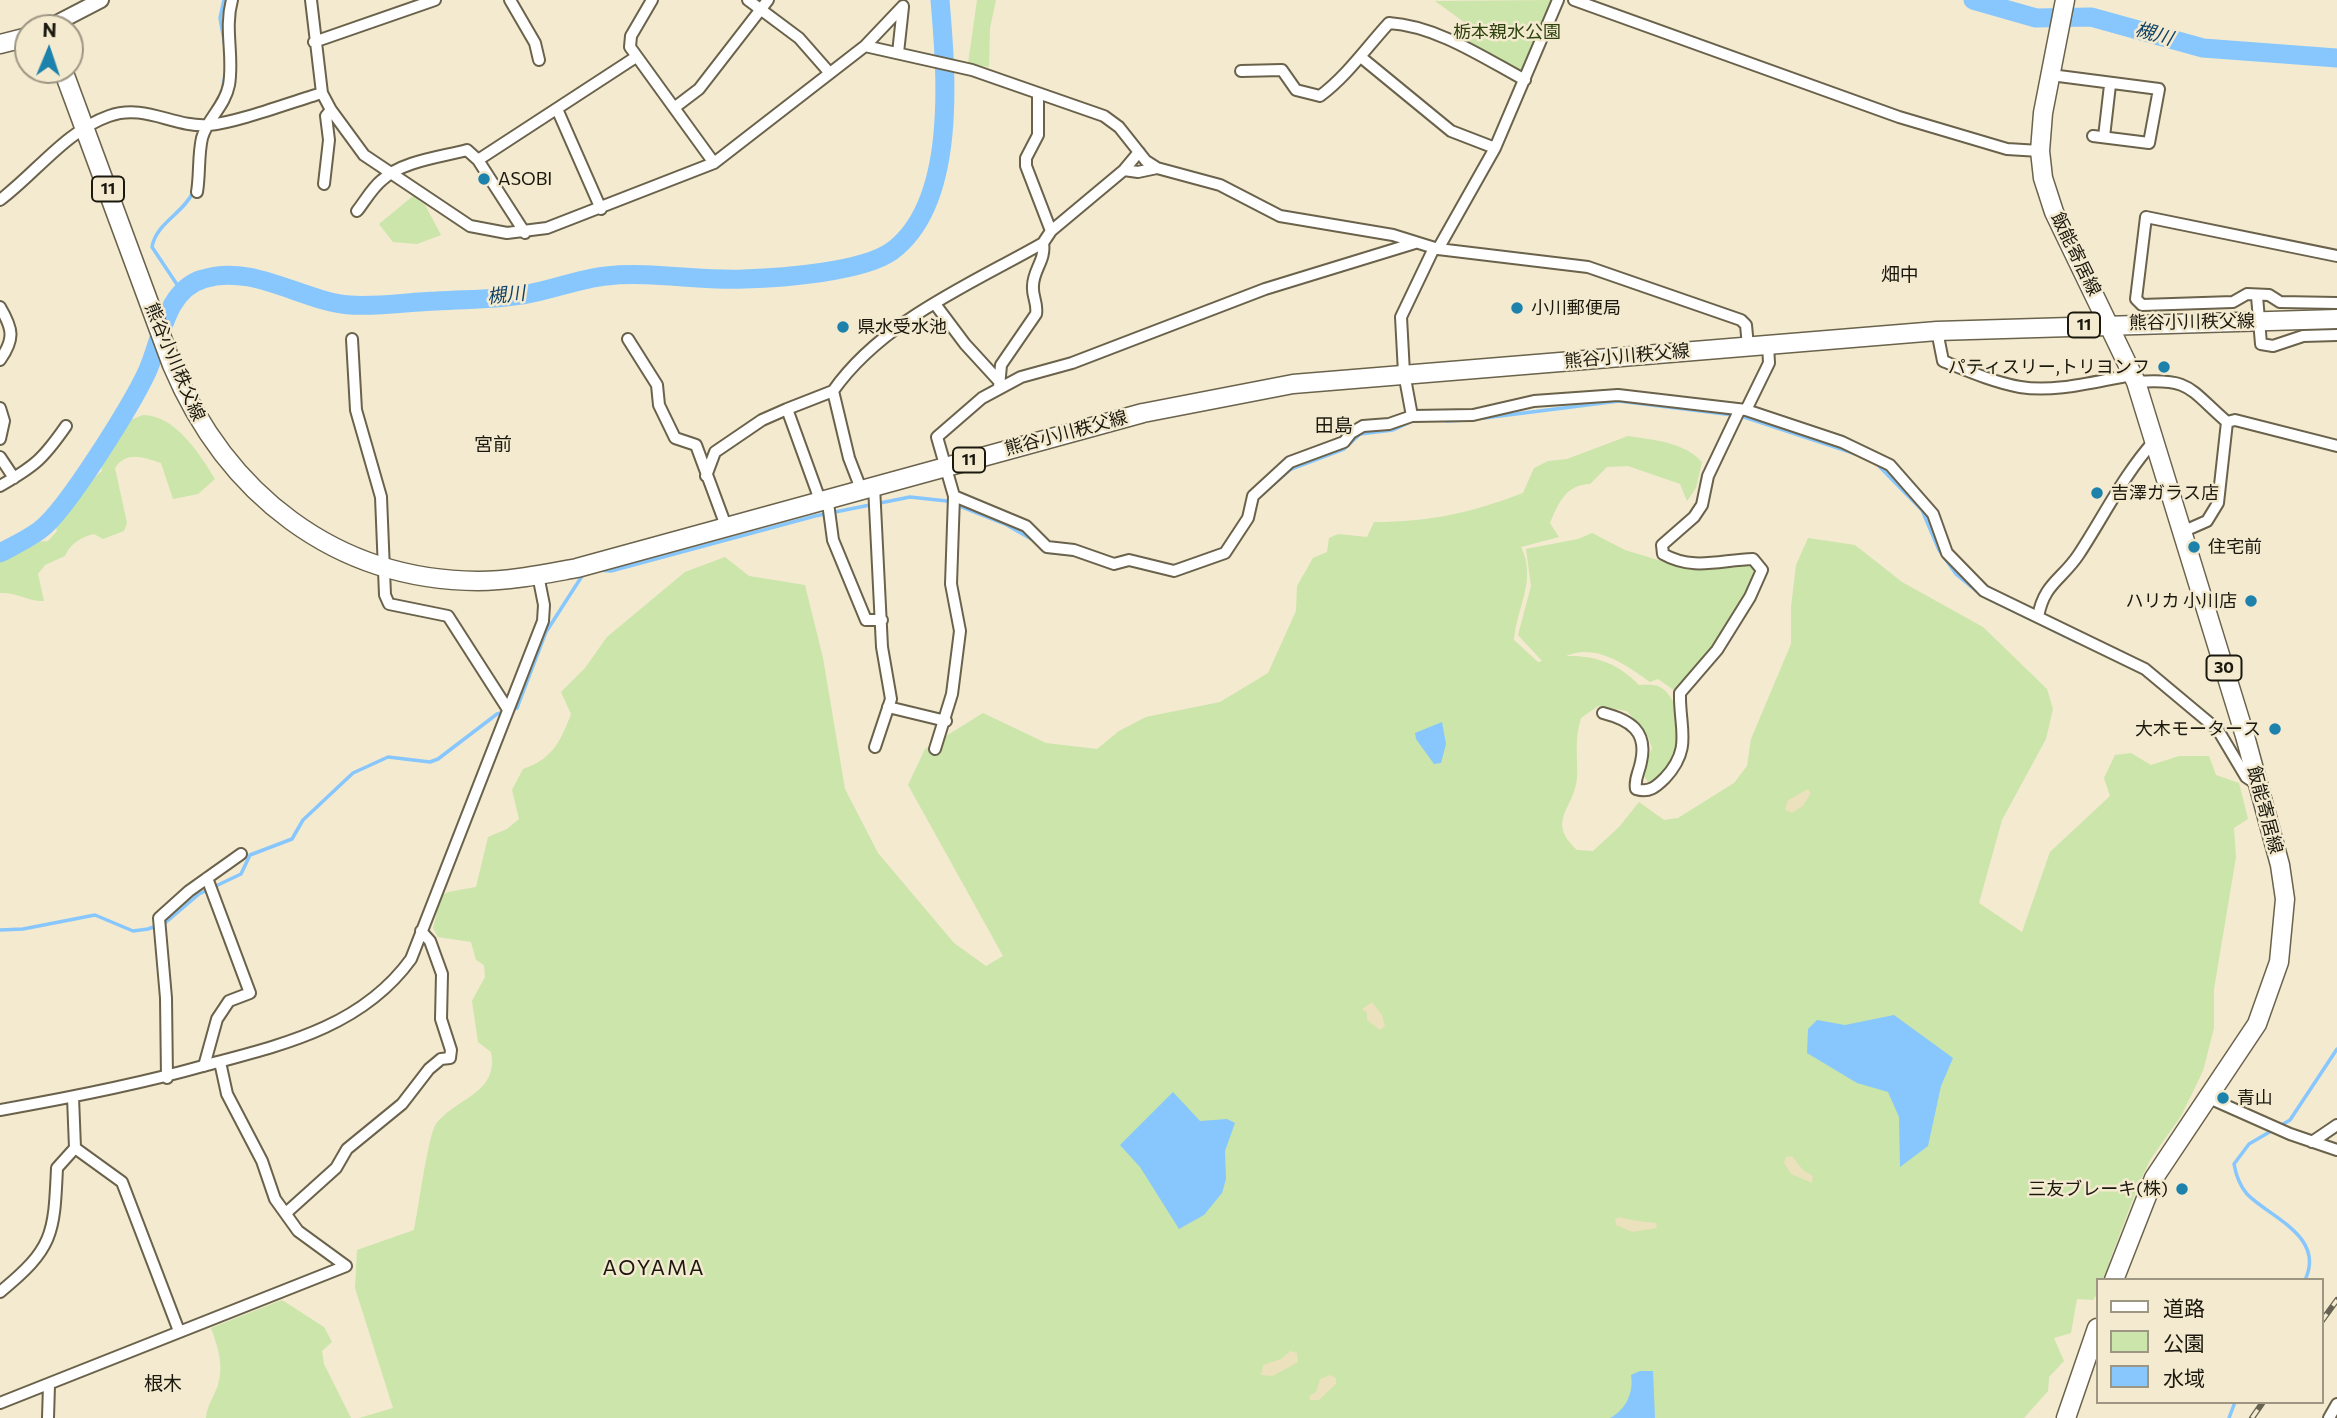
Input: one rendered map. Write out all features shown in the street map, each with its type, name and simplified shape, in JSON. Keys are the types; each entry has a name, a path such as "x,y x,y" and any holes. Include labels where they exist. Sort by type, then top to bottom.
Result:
{"main road":[{"name":"飯能寄居線","path":"2065,0 2043,113 2040,151 2043,178 2054,212 2134,378 2259,786 2284,884 2283,940 2274,983 2257,1024 2154,1178 2116,1278"},
{"name":"熊谷小川秩父線","path":"69,84 185,394 223,457 273,508 324,542 383,566 455,580 538,575 577,568 1181,404 1293,384 1937,331 2337,319"},
{"path":"2066,1418 2096,1331"}],"street":[{"path":"74,14 101,0"},
{"path":"197,192 203,136 228,88 230,63 227,24 232,0"},
{"path":"311,0 322,93 363,155 470,226 524,233 547,229 714,163 828,71 865,46 904,3"},
{"path":"314,42 435,0"},
{"path":"510,0 535,43 539,60"},
{"path":"652,0 631,36 630,47 714,163"},
{"path":"748,0 764,4 828,71"},
{"path":"1412,416 1405,373 1401,317 1436,248 1495,148 1558,0"},
{"path":"1574,0 1899,117 2007,149 2040,151"},
{"path":"898,52 904,3"},
{"path":"674,108 699,89 764,4"},
{"path":"1241,71 1282,70 1296,90 1320,96 1362,58 1371,43 1390,23 1404,24 1462,46 1525,80"},
{"path":"865,46 972,69 1038,95 1104,116 1119,127 1139,152 1157,168"},
{"path":"478,160 636,57"},
{"path":"1362,58 1451,131 1495,148"},
{"path":"2051,75 2110,85 2160,89 2149,143 2098,136 2110,85"},
{"path":"0,200 86,127 126,111 210,125 322,93"},
{"path":"1038,95 1038,135 1026,158 1051,231"},
{"path":"557,109 601,209"},
{"path":"324,184 327,116 331,110"},
{"path":"357,211 381,180 390,174 417,163 467,150 478,160 524,233"},
{"path":"706,476 715,452 762,420 833,391 856,362 911,319 1043,243 1051,231 1124,170 1139,152"},
{"path":"1124,170 1138,172 1157,168 1220,184 1280,216 1393,235 1436,248 1560,262 1613,274 1741,320 1746,325 1748,346"},
{"path":"2337,256 2146,217 2136,299 2142,305 2233,302 2247,294 2269,295 2280,302 2337,303"},
{"path":"999,383 1002,365 1036,314 1038,304 1032,288 1045,255 1043,243"},
{"path":"935,749 946,721 960,631 951,584 954,496 937,437 999,383 1108,350 1265,289 1415,243"},
{"path":"2257,296 2259,340 2265,346 2303,336 2337,335"},
{"path":"935,304 999,383"},
{"path":"0,307 12,328 11,344 0,360"},
{"path":"1937,331 1943,361 1993,380 2023,387 2062,387 2134,378 2169,379 2182,383 2227,422"},
{"path":"352,339 356,410 381,497 385,595 389,604 448,616 507,708"},
{"path":"628,339 657,385 659,405 675,438 696,445 726,526"},
{"path":"1603,713 1630,722 1639,730 1643,746 1634,782 1636,789 1644,791 1657,786 1678,764 1683,750 1680,693 1717,650 1750,597 1762,570 1759,563 1753,559 1701,565 1681,563 1663,554 1662,545 1694,517 1702,505 1708,476 1769,363 1768,344"},
{"path":"833,391 849,458 867,488 882,620 882,647 891,699 875,747"},
{"path":"954,496 1026,526 1047,547 1074,550 1114,564 1129,560 1174,571 1225,553 1248,518 1253,496 1290,463 1337,445 1363,426 1389,425 1412,416 1473,415 1534,401 1618,395 1743,411 1842,442 1890,465 1933,514 1947,553 1984,591 2145,669 2218,730 2246,776 2259,786"},
{"path":"0,408 4,430 0,439"},
{"path":"787,409 824,502 833,540 866,620 882,620"},
{"path":"2227,422 2235,420 2337,446"},
{"path":"2182,532 2207,521 2218,503 2227,422"},
{"path":"0,486 43,458 66,426"},
{"path":"2038,617 2041,602 2050,584 2078,556 2138,457 2155,440"},
{"path":"0,457 14,478"},
{"path":"0,1110 167,1078 303,1039 369,1003 393,982 411,959 543,621 544,605 538,575"},
{"path":"888,707 946,721"},
{"path":"167,1078 166,998 159,918 241,854"},
{"path":"204,1066 217,1019 229,1001 250,993 207,878"},
{"path":"286,1213 336,1168 347,1149 402,1104 429,1069 441,1059 450,1058 451,1050 441,1019 442,974 430,941 421,931"},
{"path":"0,1403 346,1266 339,1258 298,1231 275,1199 262,1161 227,1094 220,1062"},
{"path":"0,1292 41,1251 53,1231 57,1209 57,1168 75,1148 73,1097"},
{"path":"2209,1098 2283,1131 2337,1150"},
{"path":"2312,1142 2337,1125"},
{"path":"75,1148 122,1182 179,1331"},
{"path":"48,1418 49,1385"},
{"path":"2329,1418 2337,1404"}],"green space":[{"path":"977,0 996,0 990,28 989,67 968,64"},
{"name":"栃本親水公園","path":"1554,0 1522,72 1517,73 1464,42 1468,25 1435,1"},
{"path":"413,196 425,205 441,235 417,244 393,242 379,224"},
{"path":"143,415 166,421 176,429 202,458 215,479 198,494 173,499 161,463 136,457 125,459 115,468 127,523 124,531 103,539 94,534 85,537 76,542 65,556 45,565 38,574 44,601 0,593 0,559 31,542 48,541 57,531 54,520 64,513 83,488 102,471 99,457 118,425"},
{"path":"1628,436 1678,446 1702,462 1696,488 1687,501 1680,484 1628,466 1607,467 1590,484 1575,487 1564,496 1550,523 1559,537 1521,547 1527,582 1514,640 1538,662 1542,661 1518,635 1531,586 1526,549 1578,539 1592,533 1625,550 1691,570 1746,565 1753,568 1754,578 1711,648 1675,691 1658,679 1650,682 1621,663 1599,654 1588,652 1566,656 1596,659 1623,671 1639,685 1660,687 1673,701 1681,733 1679,754 1675,763 1648,782 1642,773 1652,748 1647,735 1627,711 1598,706 1581,718 1575,788 1562,822 1568,840 1577,850 1593,851 1619,827 1639,802 1664,820 1678,818 1734,783 1747,766 1751,739 1791,644 1791,607 1796,565 1808,538 1855,545 1902,582 1983,627 2047,689 2053,709 2046,739 2002,820 1979,903 2022,932 2050,852 2110,796 2104,778 2115,755 2131,753 2151,765 2179,756 2209,756 2216,775 2239,783 2248,819 2234,828 2236,857 2214,989 2214,1028 2203,1071 2181,1116 2150,1160 2110,1260 2106,1278 2096,1278 2096,1296 2093,1300 2077,1299 2071,1333 2054,1338 2064,1361 2049,1377 2048,1391 2024,1418 359,1418 393,1408 355,1288 357,1250 414,1230 436,1124 483,1086 492,1066 491,1052 478,1042 472,1001 485,977 484,965 476,960 471,942 438,937 433,928 441,896 448,892 476,887 488,837 507,829 519,819 512,790 523,769 541,760 554,749 571,714 561,692 585,668 607,637 685,572 725,557 749,576 805,585 823,658 845,789 878,853 954,943 986,966 1003,956 908,785 925,749 983,713 1046,743 1097,749 1119,731 1146,717 1220,702 1268,673 1296,611 1297,586 1313,558 1327,552 1329,538 1338,534 1367,537 1374,522 1432,518 1504,500 1523,493 1534,468 1548,461 1567,459"},
{"path":"282,1300 324,1327 332,1342 322,1351 324,1364 351,1418 206,1418 218,1385 220,1370 218,1349 211,1328"}],"sand":[{"path":"1808,789 1811,793 1803,806 1792,813 1785,810 1788,800"},
{"path":"1372,1002 1382,1015 1385,1026 1380,1030 1367,1020 1367,1013 1362,1009"},
{"path":"1792,1156 1803,1170 1813,1176 1812,1183 1791,1174 1784,1163 1786,1157"},
{"path":"1621,1217 1656,1223 1657,1228 1632,1232 1616,1225 1615,1219"},
{"path":"1290,1351 1297,1353 1298,1362 1273,1376 1261,1375 1263,1365 1281,1359"},
{"path":"1330,1375 1336,1378 1336,1384 1319,1400 1310,1400 1309,1396 1316,1392 1320,1379"}],"water":[{"path":"1442,722 1446,744 1441,763 1434,764 1416,739 1415,733"},
{"path":"1894,1015 1953,1058 1941,1086 1928,1146 1900,1167 1899,1117 1888,1092 1857,1083 1807,1053 1808,1029 1817,1020 1845,1025"},
{"path":"1173,1092 1200,1121 1227,1119 1235,1123 1225,1151 1226,1179 1222,1193 1204,1215 1179,1229 1140,1167 1120,1145"},
{"path":"1640,1371 1653,1371 1655,1418 1610,1418 1616,1415 1628,1400 1631,1375"}],"waterway":[{"path":"224,0 220,18 225,46"},
{"name":"槻川","path":"0,553 40,530 66,501 98,456 139,387 172,305 190,285 203,279 222,275 240,276 277,284 332,302 371,305 511,297 595,278 623,275 727,279 799,275 862,264 892,251 913,229 928,201 938,169 945,98 940,0"},
{"name":"槻川","path":"1973,0 2036,18 2091,17 2203,48 2337,58"},
{"path":"222,91 225,75"},
{"path":"182,292 152,247 159,231 193,192"},
{"path":"1484,418 1619,401 1733,415"},
{"path":"1741,416 1856,454"},
{"path":"1446,421 1470,420"},
{"path":"1254,501 1291,469 1344,449 1360,434 1393,430 1408,423"},
{"path":"1876,463 1922,510 1939,550 1956,574 1980,594"},
{"path":"598,570 611,571 815,516 910,497 947,501 1005,524 1033,540"},
{"path":"1041,548 1045,552 1074,555"},
{"path":"1098,563 1117,568"},
{"path":"0,930 23,929 95,915 133,931 165,923 199,894 241,874 250,855 292,839 303,820 353,773 388,757 430,762 438,759 497,714 517,708 546,632 584,573"},
{"path":"1987,598 2077,642"},
{"path":"2306,1278 2309,1265 2308,1251 2302,1240 2247,1194 2238,1180 2234,1164 2249,1144 2290,1120 2337,1049"},
{"path":"2229,1418 2234,1404"}],"railway":[{"path":"2323,1319 2337,1300"},
{"path":"2252,1418 2262,1404"}],"place":[{"name":"ASOBI","path":"484,179"},
{"name":"小川郵便局","path":"1517,308"},
{"name":"県水受水池","path":"843,327"},
{"name":"パティスリー,トリヨンフ","path":"2164,367"},
{"name":"吉澤ガラス店","path":"2097,493"},
{"name":"住宅前","path":"2194,547"},
{"name":"ハリカ 小川店","path":"2251,601"},
{"name":"大木モータース","path":"2275,729"},
{"name":"青山","path":"2223,1098"},
{"name":"三友ブレーキ(株)","path":"2182,1189"}],"district":[{"name":"畑中","path":"1900,275"},
{"name":"田島","path":"1334,426"},
{"name":"宮前","path":"493,445"},
{"name":"AOYAMA","path":"654,1268"},
{"name":"根木","path":"163,1384"}]}
